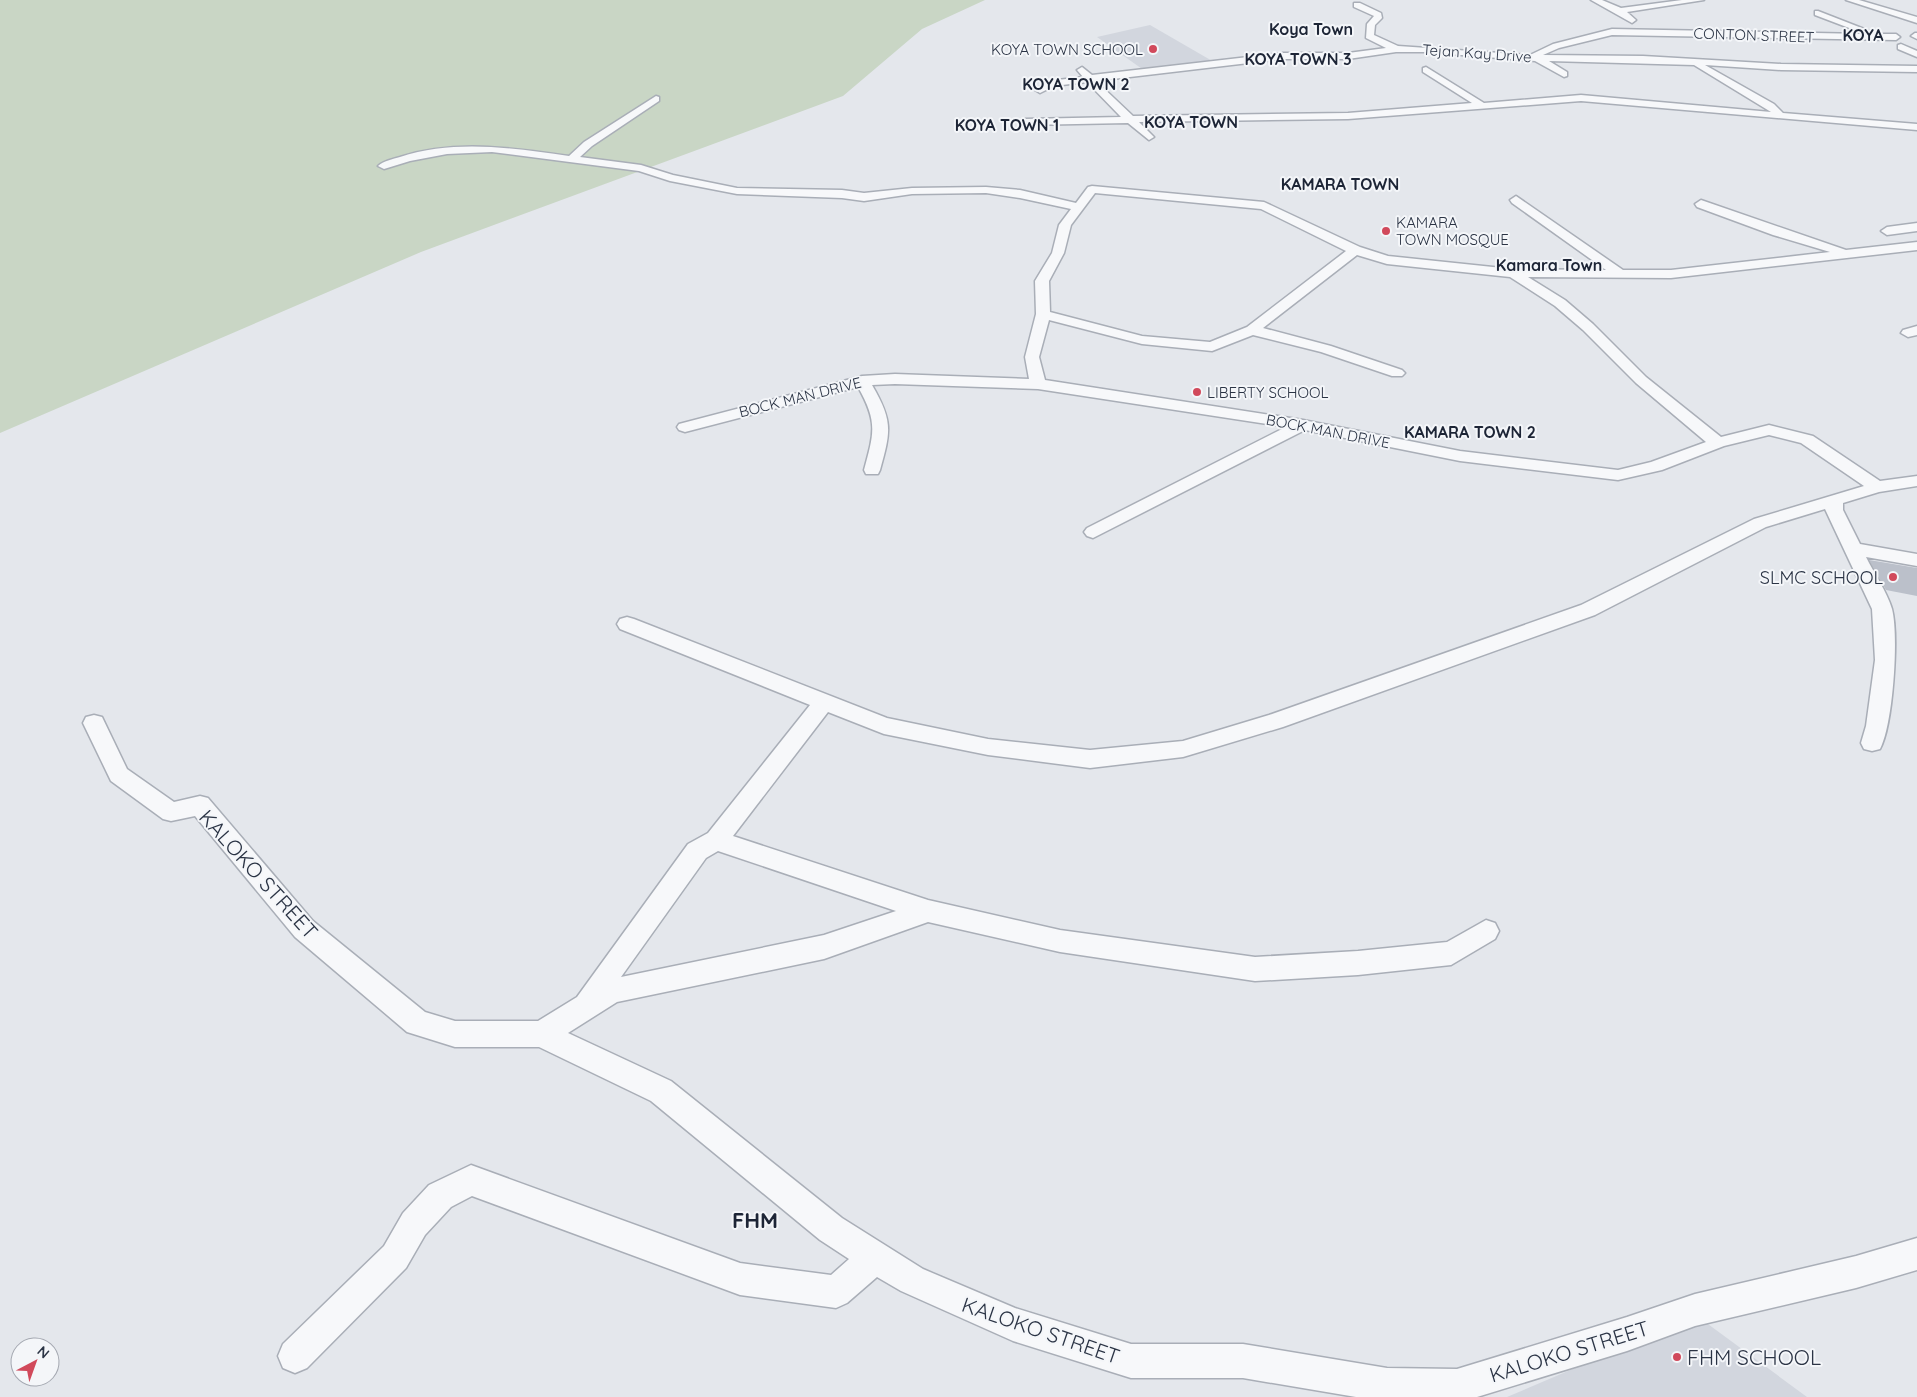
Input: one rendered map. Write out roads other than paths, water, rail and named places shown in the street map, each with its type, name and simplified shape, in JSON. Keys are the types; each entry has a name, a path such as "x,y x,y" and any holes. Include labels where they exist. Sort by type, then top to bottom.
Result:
{"street":[{"path":"1595,0 1620,11 1648,33"},
{"path":"1620,11 1700,0"},
{"path":"1850,0 1917,20"},
{"path":"1357,5 1378,15 1378,18 1371,24 1369,36 1396,49"},
{"path":"1818,13 1880,37"},
{"name":"CONTON STREET","path":"1535,58 1534,56 1556,46 1612,32 1896,37"},
{"path":"1822,37 1838,45"},
{"path":"1901,47 1917,54"},
{"name":"Tejan Kay Drive","path":"1040,90 1052,83 1090,78 1282,56 1348,56 1396,49 1424,49 1535,58 1643,59 1696,64 1917,69"},
{"path":"1715,52 1733,65"},
{"path":"1862,57 1886,69"},
{"path":"1535,58 1564,74"},
{"path":"1696,64 1770,106 1778,114"},
{"path":"1081,69 1103,94 1149,138"},
{"path":"1426,70 1484,106"},
{"path":"1025,122 1348,116 1581,98 1609,99 1700,110 1778,114 1917,127"},
{"path":"573,158 588,144 656,99"},
{"path":"384,166 408,158 446,151 492,149 641,168 670,178 737,191 842,194 864,197 912,191 986,190 1020,194 1078,207"},
{"path":"1038,384 1032,357 1043,314 1042,282 1058,253 1065,225 1092,189 1264,206 1355,250 1387,260 1512,273 1671,274 1917,246"},
{"path":"1516,200 1622,275"},
{"path":"1701,204 1777,232 1851,253"},
{"path":"1894,216 1917,226"},
{"path":"1887,231 1917,226"},
{"path":"1043,314 1142,340 1186,346 1212,347 1252,330 1355,250"},
{"path":"1512,273 1560,303 1641,380 1718,443 1769,430 1786,432 1808,439 1877,487"},
{"path":"1252,330 1326,349 1397,373"},
{"name":"BOCK MAN DRIVE","path":"685,427 862,381 895,379 1038,384 1303,425 1460,456 1618,476 1656,466 1718,443"},
{"path":"862,381 877,407 882,434 872,470"},
{"path":"1093,532 1303,425"},
{"path":"628,624 884,726 988,748 1090,759 1183,749 1275,721 1588,610 1760,523 1877,487 1917,481"},
{"path":"1838,498 1834,503 1834,510 1882,609 1885,660 1877,726 1872,743"},
{"path":"1852,549 1917,560"},
{"path":"583,1008 697,851 716,840 824,702"},
{"name":"KALOKO STREET","path":"94,723 119,775 171,812 200,805 304,929 417,1022 455,1034 541,1034 661,1091 831,1229 912,1280 1014,1324 1131,1361 1243,1361 1387,1385 1457,1386 1627,1334 1695,1310 1786,1286 1856,1272 1917,1254"},
{"path":"716,840 928,911 1060,941 1254,969 1358,963 1452,953 1486,931"},
{"path":"541,1034 611,991 824,947 928,911"},
{"path":"295,1356 395,1256 414,1224 440,1196 471,1180 740,1280 836,1292 875,1257"}],"place":[{"name":"KOYA TOWN SCHOOL","path":"1153,49"},
{"name":"KAMARA TOWN MOSQUE","path":"1386,231"},
{"name":"LIBERTY SCHOOL","path":"1197,392"},
{"name":"SLMC SCHOOL","path":"1893,577"},
{"name":"FHM SCHOOL","path":"1677,1357"}],"district":[{"name":"Koya Town","path":"1311,29"},
{"name":"KOYA","path":"1863,35"},
{"name":"KOYA TOWN 3","path":"1298,59"},
{"name":"KOYA TOWN 2","path":"1076,84"},
{"name":"KOYA TOWN","path":"1191,122"},
{"name":"KOYA TOWN 1","path":"1007,125"},
{"name":"KAMARA TOWN","path":"1340,184"},
{"name":"Kamara Town","path":"1549,265"},
{"name":"KAMARA TOWN 2","path":"1470,432"},
{"name":"FHM","path":"755,1220"}]}
